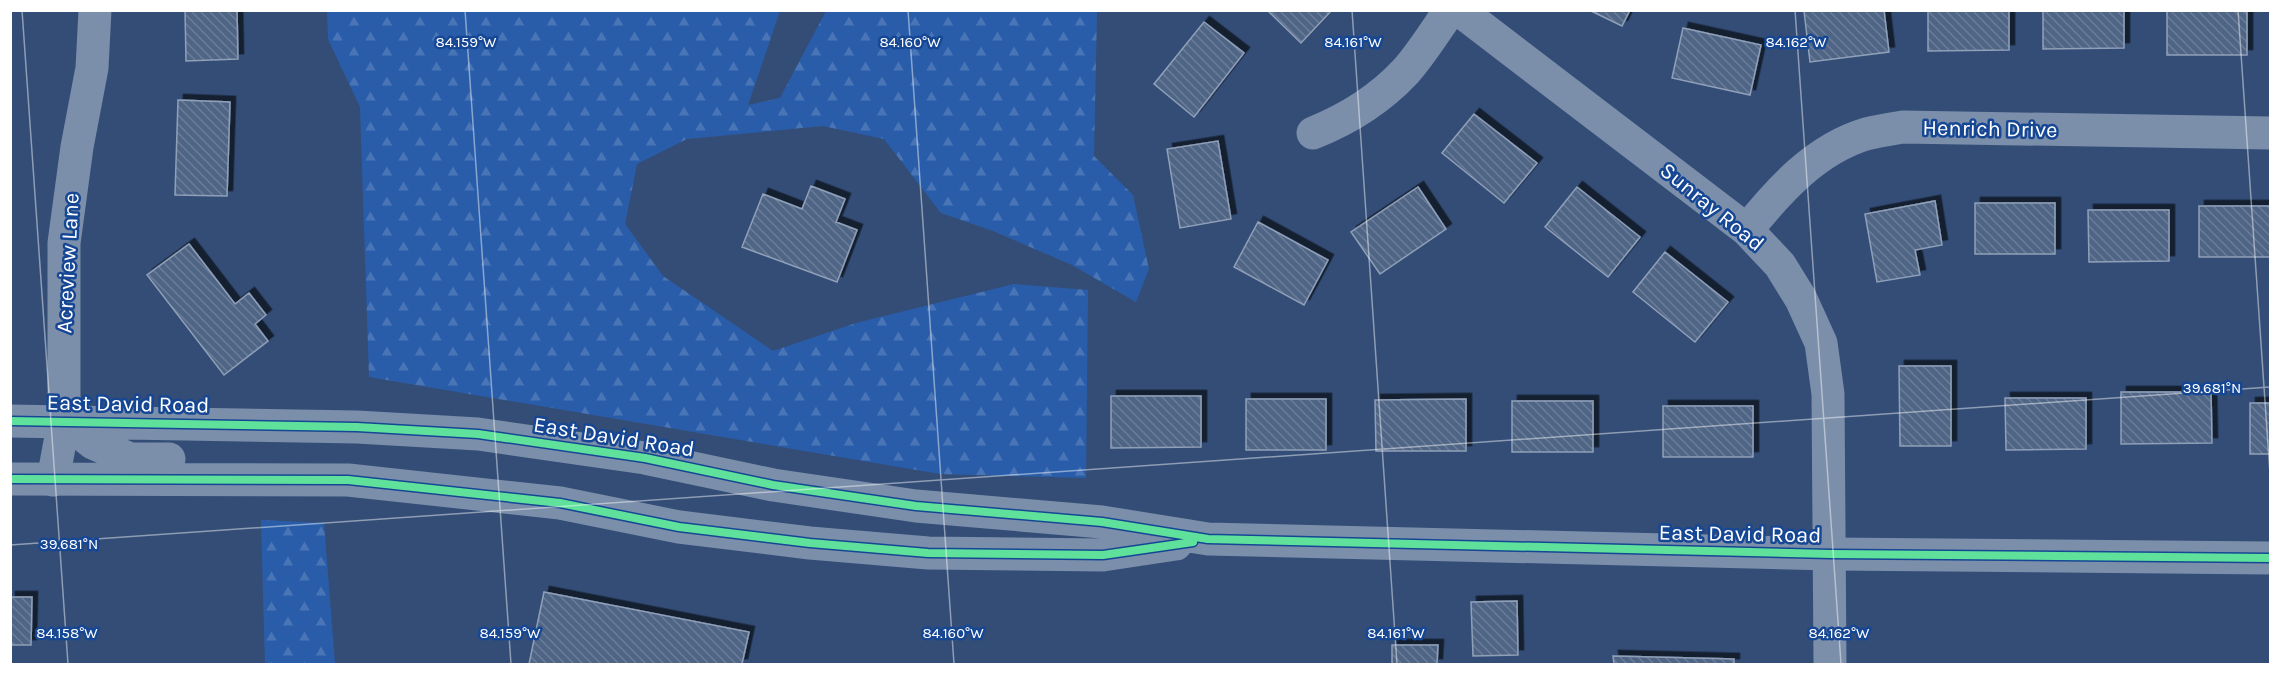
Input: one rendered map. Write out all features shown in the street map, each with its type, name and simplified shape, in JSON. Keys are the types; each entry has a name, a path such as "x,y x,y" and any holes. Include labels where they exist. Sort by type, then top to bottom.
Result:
{"street":[{"name":"Acreview Lane","path":"53,480 64,420 64,243 77,147 92,68 95,10"},
{"path":"1313,134 1373,101 1406,71 1450,10"},
{"name":"Sunray Road","path":"1459,10 1747,230 1780,265 1801,299 1821,343 1828,394 1831,554 1830,664"},
{"name":"Henrich Drive","path":"1747,230 1802,170 1831,149 1866,134 1903,127 2271,133"},
{"name":"East David Road","path":"10,421 64,420 357,428 478,434 645,458 773,485 916,507 1102,522 1208,539 1831,554 2271,558"},
{"path":"64,420 93,443 130,459 236,461 297,480"},
{"name":"East David Road","path":"10,479 348,480 549,502 679,526 810,543 928,553 1103,555 1208,539"}],"green space":[{"path":"327,11 780,11 748,105 780,98 826,11 1097,11 1094,156 1133,195 1149,269 1136,302 1072,265 993,231 941,213 884,139 823,126 687,139 637,164 625,224 663,276 773,351 856,323 1014,284 1088,290 1086,478 940,474 369,377 360,107 328,39"},
{"path":"261,520 324,523 335,664 265,664"}],"building":[{"path":"185,10 237,10 238,59 186,61"},
{"path":"1267,10 1332,10 1301,43"},
{"path":"1589,10 1630,10 1622,26"},
{"path":"1884,10 1889,52 1810,62 1804,11"},
{"path":"1928,10 2009,10 2009,50 1928,51"},
{"path":"2043,10 2124,10 2124,48 2043,49"},
{"path":"2167,10 2247,10 2247,55 2167,55"},
{"path":"1204,22 1244,53 1194,117 1154,84"},
{"path":"1683,28 1761,45 1750,95 1672,78"},
{"path":"178,100 230,102 227,196 175,195"},
{"path":"1474,114 1537,163 1504,203 1442,153"},
{"path":"1218,141 1231,219 1180,228 1167,149"},
{"path":"811,186 845,199 836,222 857,230 837,282 742,247 763,194 802,209"},
{"path":"1418,187 1446,229 1380,274 1351,232"},
{"path":"1577,187 1640,237 1608,277 1545,227"},
{"path":"1935,201 1942,245 1915,250 1920,275 1877,282 1865,214"},
{"path":"1975,203 2055,203 2055,254 1975,254"},
{"path":"2199,206 2270,206 2270,257 2199,257"},
{"path":"2088,210 2169,210 2169,261 2089,262"},
{"path":"1258,222 1328,260 1304,305 1234,267"},
{"path":"189,244 235,304 249,293 266,315 255,324 268,341 224,375 147,275"},
{"path":"1665,252 1728,302 1695,342 1633,292"},
{"path":"1899,366 1951,366 1951,446 1900,446"},
{"path":"2121,392 2211,392 2212,443 2121,444"},
{"path":"1111,396 1201,396 1201,447 1111,448"},
{"path":"2005,398 2086,398 2086,449 2006,450"},
{"path":"1246,399 1326,399 1326,450 1246,450"},
{"path":"1466,399 1466,451 1376,451 1375,400"},
{"path":"1512,401 1593,401 1593,452 1512,452"},
{"path":"2250,403 2270,403 2270,454 2250,454"},
{"path":"1663,406 1753,406 1753,457 1663,457"},
{"path":"544,592 749,632 742,664 529,664"},
{"path":"10,597 32,597 31,645 10,645"},
{"path":"1517,601 1518,655 1473,656 1471,602"},
{"path":"1392,645 1438,645 1437,664 1392,664"},
{"path":"1613,656 1734,659 1734,664 1614,664"}],"cycle path":[{"path":"10,421 357,427 478,434 645,458 773,485 916,506 1102,522 1208,539 1831,554 2270,558"},
{"path":"10,479 348,480 560,503 679,527 810,543 928,553 1103,555 1193,542"}]}
